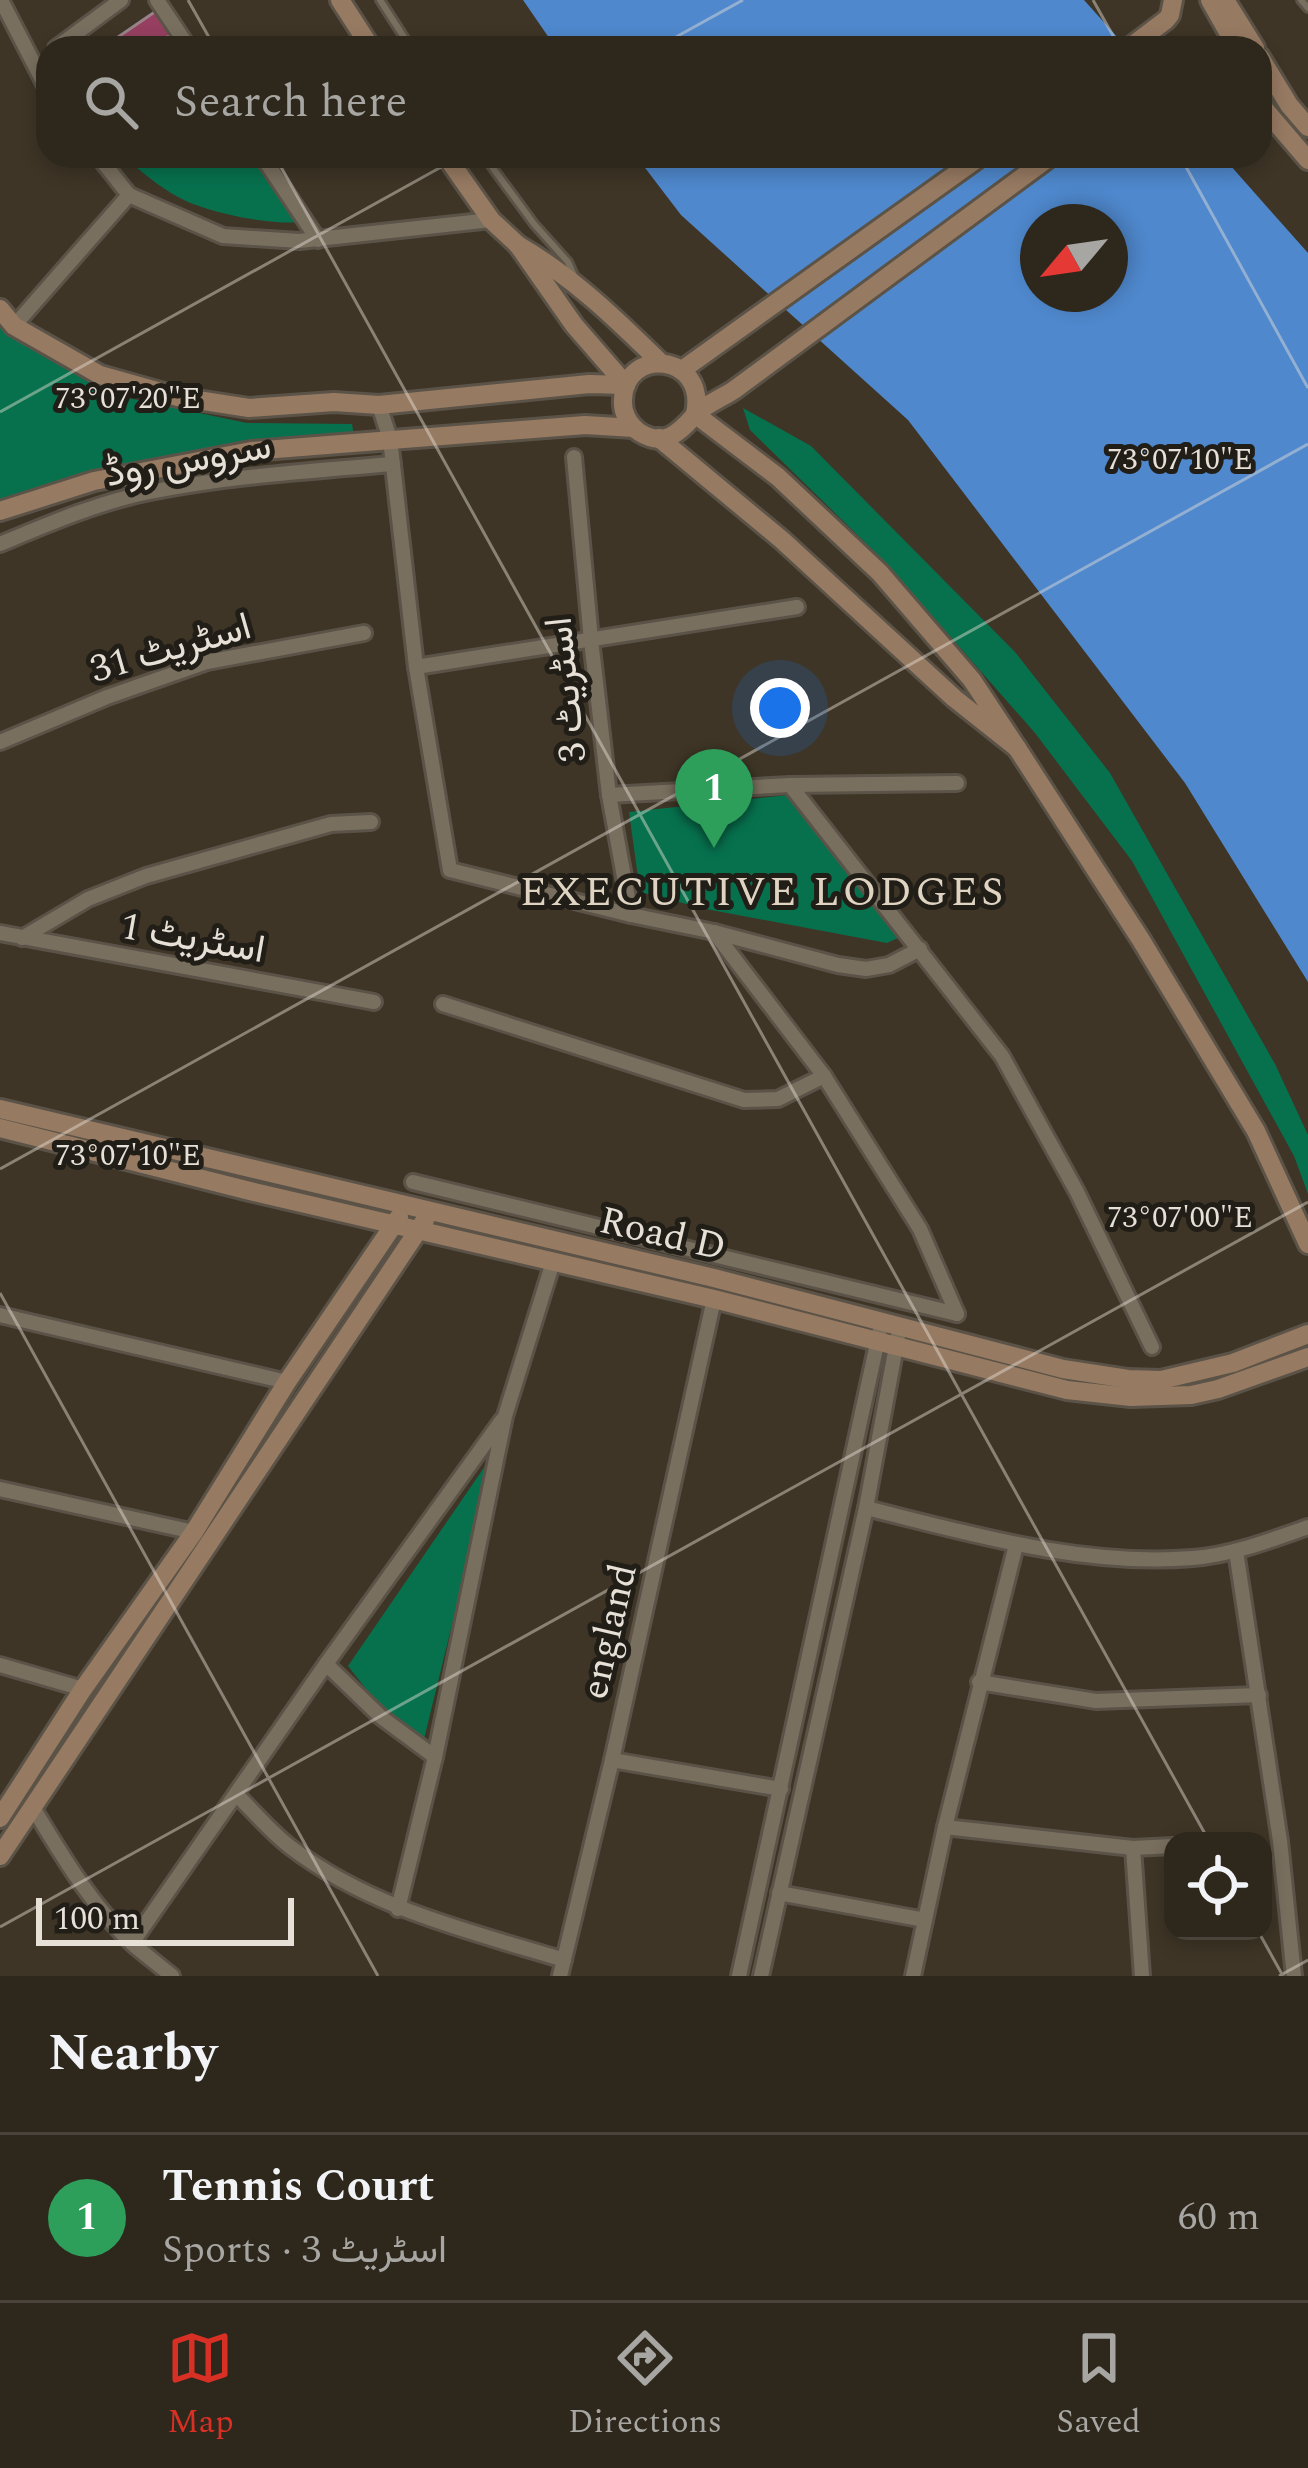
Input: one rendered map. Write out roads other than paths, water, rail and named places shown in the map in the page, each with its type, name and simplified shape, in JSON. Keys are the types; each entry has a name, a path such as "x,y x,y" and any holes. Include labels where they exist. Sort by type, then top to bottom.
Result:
{"street":[{"path":"1,0 36,68"},
{"path":"72,36 121,0"},
{"path":"157,0 182,36"},
{"path":"340,0 363,36"},
{"path":"1146,36 1170,15 1173,0"},
{"path":"1210,0 1230,36"},
{"path":"1226,0 1248,36"},
{"path":"1272,76 1308,127"},
{"path":"1272,118 1308,160"},
{"path":"108,168 129,195 223,236 298,241 491,220"},
{"path":"270,168 318,239"},
{"path":"454,168 626,385"},
{"path":"682,370 964,168"},
{"path":"659,438 681,432 695,414 1035,168"},
{"path":"14,326 129,195"},
{"path":"518,245 554,266 604,307 661,363 682,370 696,390 695,414"},
{"path":"0,309 14,326 100,375 178,397 249,408 334,402 379,405 589,384 626,385"},
{"path":"661,363 640,368 626,385 622,403 634,428 659,438 782,540 954,698 1017,748"},
{"path":"739,386 729,420 739,444 751,456"},
{"path":"379,405 390,439 416,667 450,869 838,965 866,969 890,965 920,949"},
{"path":"695,414 778,477 880,573 972,680 1141,940 1256,1131 1308,1244"},
{"path":"0,511 94,481 251,451 585,425 634,428"},
{"name":"اسٹریٹ 3","path":"574,457 609,795 631,915"},
{"name":"سروس روڈ","path":"0,544 147,492 393,464"},
{"path":"416,667 797,607"},
{"name":"اسٹریٹ 31","path":"0,742 207,662 364,633"},
{"path":"609,795 790,785 957,783"},
{"path":"790,785 1002,1056 1077,1192 1152,1347"},
{"path":"22,938 88,899 146,876 331,824 370,822"},
{"path":"413,1182 957,1314 920,1229 824,1076 714,932"},
{"name":"اسٹریٹ 1","path":"0,933 374,1002"},
{"path":"443,1004 744,1100 778,1099 824,1076"},
{"name":"Road D","path":"0,1109 430,1211 889,1333 1067,1390 1163,1398 1218,1389 1308,1357"},
{"name":"Road D","path":"0,1128 714,1299 1064,1369 1162,1380 1233,1364 1308,1334"},
{"path":"0,1818 83,1689 194,1532 406,1205"},
{"path":"0,1856 430,1211"},
{"path":"398,1909 435,1757 505,1416 553,1262"},
{"name":"england","path":"562,1968 714,1299"},
{"path":"0,1315 287,1382"},
{"path":"761,1976 866,1508 889,1333"},
{"path":"739,1976 889,1333"},
{"path":"131,1943 505,1416"},
{"path":"0,1489 194,1532"},
{"path":"866,1508 1016,1545 1156,1559 1236,1551 1308,1527"},
{"path":"913,1976 1016,1545"},
{"path":"1236,1551 1280,1840 1294,1976"},
{"path":"326,1664 381,1717 435,1757"},
{"path":"0,1666 83,1689"},
{"path":"980,1682 1096,1701 1259,1696"},
{"path":"612,1760 781,1789"},
{"path":"236,1793 288,1845 345,1883 398,1909 562,1968"},
{"path":"32,1806 71,1870 131,1943 172,1976"},
{"path":"945,1827 1164,1846"},
{"path":"1272,1840 1280,1840"},
{"path":"1133,1847 1142,1976"},
{"path":"779,1893 925,1920"}],"lane":[{"path":"380,0 403,36"},
{"path":"1301,0 1308,8"},
{"path":"493,168 568,262 578,286"}],"water":[{"path":"523,0 1084,0 1116,36 548,36"},
{"path":"645,168 1233,168 1308,253 1308,982 1185,783 908,420 681,215"}],"place":[{"name":"Tennis Court","path":"714,848"}],"district":[{"name":"EXECUTIVE LODGES","path":"763,890"}]}
